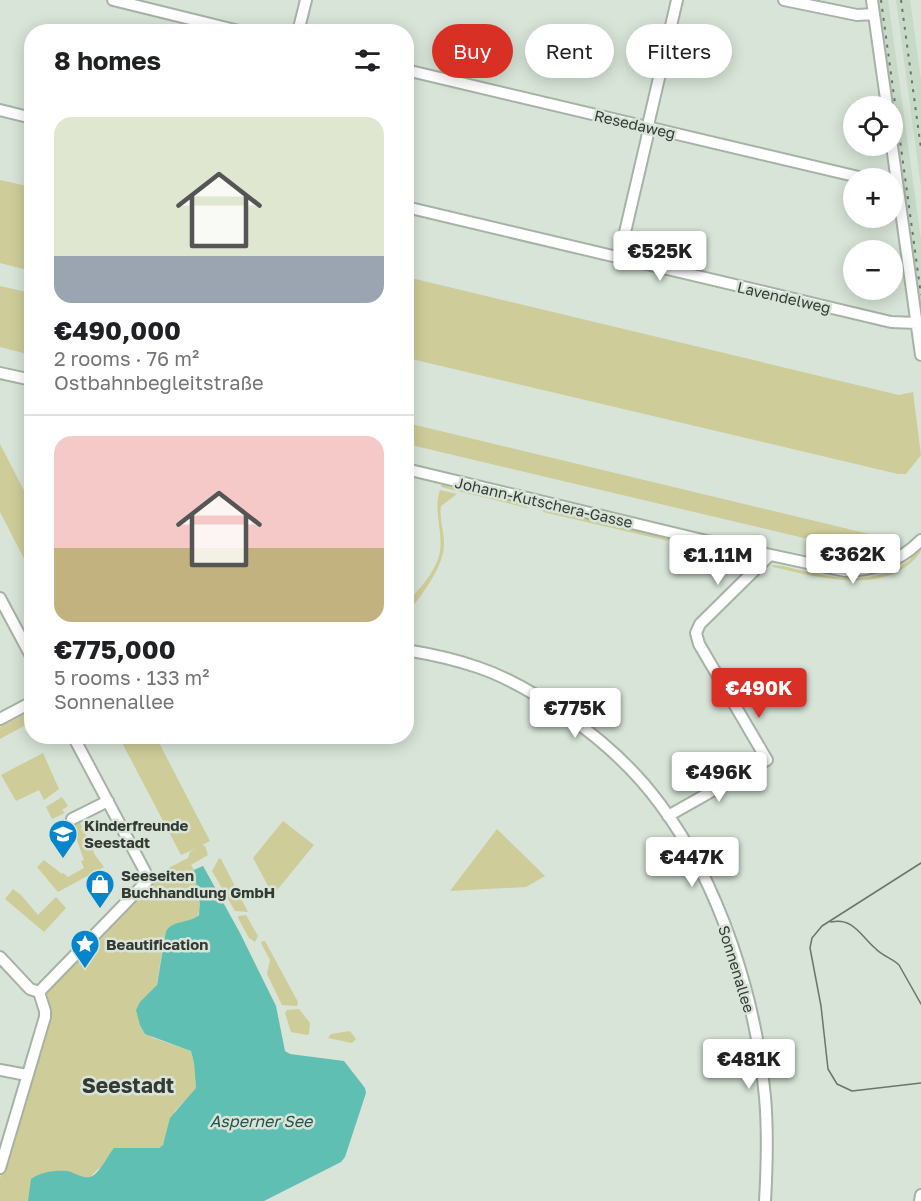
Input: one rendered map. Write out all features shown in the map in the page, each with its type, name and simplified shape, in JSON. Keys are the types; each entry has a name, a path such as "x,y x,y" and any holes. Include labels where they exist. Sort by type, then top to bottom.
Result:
{"street":[{"path":"113,0 210,24"},
{"path":"300,24 306,0"},
{"path":"619,258 677,0"},
{"path":"783,0 857,15 874,14"},
{"path":"872,0 886,96"},
{"name":"Resedaweg","path":"414,72 843,173"},
{"path":"0,110 24,116"},
{"name":"Lavendelweg","path":"414,209 891,322 916,323"},
{"path":"902,228 921,355"},
{"path":"0,373 24,378"},
{"name":"Johann-Kutschera-Gasse","path":"414,471 845,571 865,570 886,564 909,552 921,540"},
{"path":"668,816 767,760 699,644 696,633 700,624 770,555"},
{"path":"0,598 24,643"},
{"name":"Sonnenallee","path":"414,652 478,667 504,678 549,703 615,754 653,795 668,816 716,904 734,951 749,1002 765,1098 767,1149 765,1201"},
{"path":"0,719 24,706"},
{"path":"39,992 149,879 77,744"},
{"path":"72,819 108,801"},
{"path":"0,957 30,989 39,992"},
{"path":"0,1168 3,1145 45,1017 44,1005 39,992"},
{"path":"0,1070 27,1075"},
{"path":"920,1201 921,1195"}],"shaded area":[{"path":"878,0 888,0 901,96 891,96"},
{"path":"896,0 910,0 921,80 921,187"},
{"path":"903,109 921,239 921,320 903,186 903,168 901,168 899,156 903,156"},
{"path":"0,180 24,185 24,269 0,263"},
{"path":"414,279 899,395 913,392 921,455 906,474 898,474 414,360"},
{"path":"0,286 24,291 24,353 0,347"},
{"path":"414,425 886,538 864,546 825,543 414,446"},
{"path":"0,444 24,490 24,558 0,512"},
{"path":"442,484 528,504 527,508 441,487"},
{"path":"440,490 457,494 441,506 444,538 441,561 414,604 414,595 435,566 440,551 438,498"},
{"path":"544,508 746,556 750,560 543,512"},
{"path":"921,551 908,566 891,575 872,579 831,579 772,565 818,574 859,578 886,573 911,559 910,556 915,552"},
{"path":"24,715 24,726 0,739 0,727"},
{"path":"123,744 160,744 210,841 202,845 205,846 208,855 191,865 194,870 203,866 218,893 203,897 196,918 166,930 151,1037 191,1051 196,1088 175,1111 163,1145 159,1148 98,1169 90,1177 84,1177 35,1201 0,1201 0,1178 49,1015 44,994 151,884 153,876 188,858 190,852 197,848 181,855"},
{"path":"43,753 59,789 44,800 39,790 16,801 1,775"},
{"path":"62,797 68,806 62,810 65,813 52,819 46,807"},
{"path":"283,821 314,845 273,895 253,858"},
{"path":"80,822 82,827 80,830 83,829 95,855 104,867 58,892 37,867 44,860 68,877 84,868 81,861 84,860 72,826"},
{"path":"497,829 545,876 526,887 450,891"},
{"path":"219,858 248,912 235,911 212,871"},
{"path":"13,889 38,915 56,897 66,908 44,932 5,899"},
{"path":"246,915 258,936 255,942 249,938 238,918 238,916"},
{"path":"263,941 298,1002 297,1006 282,1005 267,974 270,960 261,943"},
{"path":"299,1009 310,1023 307,1035 291,1032 285,1013 287,1010"},
{"path":"350,1031 356,1039 352,1043 328,1038 331,1034"}],"water":[{"name":"Asperner See","path":"203,866 240,933 276,1006 285,1051 290,1054 344,1061 365,1088 366,1093 345,1157 341,1162 264,1201 28,1201 31,1179 39,1175 63,1171 90,1177 100,1169 114,1148 159,1148 163,1145 170,1118 196,1088 191,1051 145,1034 136,1010 140,1002 157,985 166,931 174,925 199,915 200,904 194,870"}],"tram line":[{"path":"921,863 822,926 812,938 810,948 821,1006 828,1069 837,1084 852,1091 921,1083"},
{"path":"831,922 839,921 851,925 878,951 899,965 921,1004"}],"railway":[{"path":"881,0 921,295"},
{"path":"901,0 921,149"}],"place":[{"name":"Kinderfreunde Seestadt","path":"63,860"},
{"name":"Seeseiten Buchhandlung GmbH","path":"100,910"},
{"name":"Beautification","path":"85,970"}],"district":[{"name":"Seestadt","path":"128,1085"}]}
